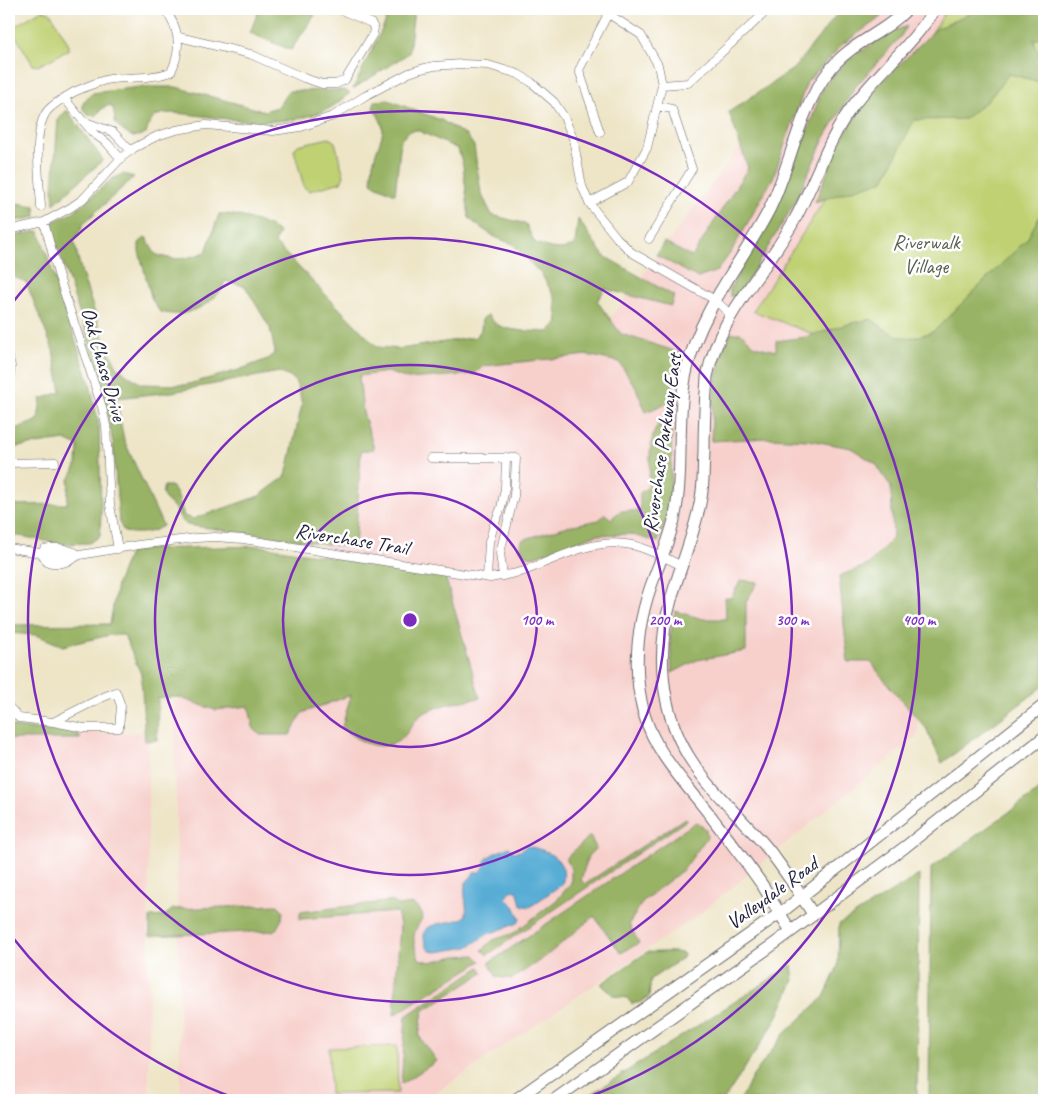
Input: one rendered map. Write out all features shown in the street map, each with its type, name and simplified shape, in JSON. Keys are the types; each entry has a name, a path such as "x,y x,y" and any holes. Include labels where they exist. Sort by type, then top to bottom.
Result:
{"street":[{"path":"41,207 38,134 42,118 48,110 64,98 89,85 109,79 160,76 172,72 175,65 179,37 176,27 164,9"},
{"path":"179,37 231,48 255,56 304,78 322,84 336,84 345,80 373,34 374,28 370,23 339,9"},
{"path":"662,85 688,83 769,9"},
{"name":"Riverchase Parkway East","path":"791,931 745,861 667,762 647,723 638,680 637,646 644,608 670,535 676,512 684,380 697,336 714,300 769,210 814,94 828,72 848,51 883,29 906,9"},
{"name":"Riverchase Parkway East","path":"813,914 764,845 688,756 674,725 664,688 662,653 668,611 696,526 702,496 706,391 710,362 723,328 794,221 851,108 923,27 936,9"},
{"path":"588,203 628,182 647,148 662,85 658,65 641,34 604,11 580,70 600,132"},
{"path":"9,230 44,222 59,215 83,199 131,151 150,139 176,130 211,126 272,131 301,127 333,116 365,96 421,69 461,64 488,65 518,74 531,82 554,102 564,117 573,138 582,186 588,203 616,238 631,252 714,300 731,314"},
{"path":"64,98 93,133 107,143 121,159"},
{"path":"649,239 692,169 672,109 658,106"},
{"path":"82,120 114,132 131,151"},
{"name":"Oak Chase Drive","path":"44,222 58,274 102,407 106,425 110,506 118,549"},
{"path":"9,358 11,366 9,379"},
{"path":"431,458 516,458 514,496 500,553 503,576"},
{"path":"487,577 489,542 501,508 505,488 506,458"},
{"path":"9,464 55,462"},
{"name":"Riverchase Trail","path":"42,554 44,549 59,556 68,563 80,555 196,538 243,539 487,577 503,576 522,571 582,548 623,544 632,545 663,556 682,566"},
{"path":"9,548 42,554 47,562 59,556 66,548 80,555"},
{"path":"9,707 19,718 84,728 119,728 120,706 116,692 53,722"},
{"name":"Valleydale Road","path":"514,1100 802,897 1044,705"},
{"name":"Valleydale Road","path":"554,1100 905,847 1044,737"}],"shaded area":[{"path":"845,9 1044,9 942,401 917,736 702,912 425,1100 181,1100 174,703 310,611 354,373 590,345"},
{"path":"148,732 149,1100 9,1100 9,734"}],"green space":[{"path":"259,9 311,9 315,15 291,50 250,33"},
{"path":"377,9 414,9 409,53 353,89 386,21"},
{"path":"841,9 890,9 843,44 807,82 773,178 731,252 717,271 698,278 656,255 664,242 692,257 748,168 729,112 793,69"},
{"name":"Riverwalk Village","path":"947,9 1044,9 1044,269 988,401 753,311"},
{"path":"980,9 1044,9 1044,39 1034,39 1042,66 1044,83 1009,74 988,100 965,119 914,120 884,180 815,202 839,143 875,88 936,29"},
{"path":"42,10 50,12 68,43 68,50 38,66 33,65 14,33 15,26"},
{"path":"907,26 901,36 855,87 824,139 793,206 748,280 736,296 730,296 730,289 776,206 823,88 847,60 894,31"},
{"path":"139,87 176,87 264,111 278,107 288,91 344,90 350,93 328,109 300,118 285,120 255,121 178,113 161,114 152,120 146,134 133,137 116,124 111,105 104,107 95,116 88,115 83,109 83,102 93,93"},
{"path":"388,100 441,120 467,136 474,146 481,193 492,215 526,224 534,242 549,248 560,249 575,244 578,219 604,256 674,296 671,306 605,289 597,301 621,334 681,353 669,402 646,412 636,388 619,362 587,355 483,366 475,374 408,379 387,372 359,376 363,412 374,449 361,451 355,548 187,525 164,497 164,486 171,486 177,494 184,516 193,519 259,496 286,476 302,404 294,379 279,372 172,392 116,398 124,440 163,526 144,533 124,532 119,522 113,443 101,380 50,223 72,213 112,179 123,174 134,177 85,222 74,241 82,274 105,343 118,368 141,384 185,385 239,370 270,358 275,352 270,328 245,286 225,281 213,299 201,307 180,314 160,312 152,300 139,251 139,243 146,237 155,254 175,259 206,252 219,214 250,219 279,232 275,243 377,347 400,349 476,337 481,330 482,319 488,315 501,327 521,331 548,332 558,323 555,298 542,275 513,244 495,237 469,218 463,165 458,149 417,130 409,131 401,140 395,194 371,183 373,162 383,132 381,122 373,108 375,101"},
{"path":"67,110 103,160 54,204 53,189 58,119"},
{"path":"329,138 335,142 344,176 341,182 309,191 304,187 294,150 298,145"},
{"path":"9,202 35,206 36,217 9,222"},
{"path":"1044,208 1044,686 942,763 926,728 884,680 871,662 848,662 839,576 868,565 893,538 891,487 876,464 851,448 809,440 768,438 711,441 713,399 717,373 731,333 741,333 755,346 776,351 776,341 806,337 871,319 887,331 901,337 915,337 934,331 1027,239"},
{"path":"39,231 90,384 99,426 100,536 90,543 62,544 9,534 9,505 67,504 69,480 77,464 78,446 65,440 9,448 9,432 38,420 41,399 61,392 53,350 26,282 9,275 9,237"},
{"path":"670,412 672,415 671,505 658,542 629,534 595,535 533,557 525,555 519,548 522,540 568,526 599,520 605,514 611,519 620,511 640,511 640,493 648,487 652,437 656,428"},
{"path":"261,546 445,576 480,698 445,705 424,713 417,718 401,739 386,746 378,746 362,741 342,727 351,695 302,713 290,735 260,735 253,728 249,706 215,710 178,697 158,698 157,740 145,741 141,674 124,635 110,635 63,646 36,635 9,633 9,625 110,624 117,584 129,553 145,549"},
{"path":"741,580 758,582 746,602 746,651 697,660 672,673 670,636 675,611 703,619 726,619 725,598 731,598"},
{"path":"9,726 69,731 80,736 80,739 9,739"},
{"path":"1044,787 1044,1070 1038,1100 929,1100 931,868"},
{"path":"685,818 687,820 487,955 482,950 493,940 514,933 558,899 571,883 571,869 566,858 590,836 596,848 588,856 581,880 585,884"},
{"path":"696,822 706,829 707,837 684,869 643,901 629,924 639,943 621,953 594,916 545,957 512,979 497,977 489,963"},
{"path":"919,875 917,1100 740,1100 753,1076 784,1034 824,997 838,966 839,924"},
{"path":"392,901 399,906 412,904 420,910 423,917 414,937 419,959 430,962 456,956 475,955 481,961 394,1015 400,925 397,912 300,919 300,912"},
{"path":"278,905 283,911 282,919 275,931 150,936 150,917 164,916 173,909"},
{"path":"647,952 684,954 683,958 651,979 649,997 641,1002 632,1004 627,998 614,996 601,984"},
{"path":"792,965 794,980 776,1020 724,1100 582,1100"},
{"path":"480,967 483,973 423,1011 419,1036 437,1061 401,1084 406,1016"},
{"path":"397,1046 398,1093 330,1094 329,1048"}],"water":[{"path":"526,846 548,853 559,862 564,875 562,884 530,907 521,905 518,892 514,890 508,893 506,898 514,906 520,919 518,923 488,934 468,947 437,952 430,951 424,940 429,927 465,917 465,886 474,872 480,872 485,866 485,861 493,854 509,847 514,852 521,851"}]}
